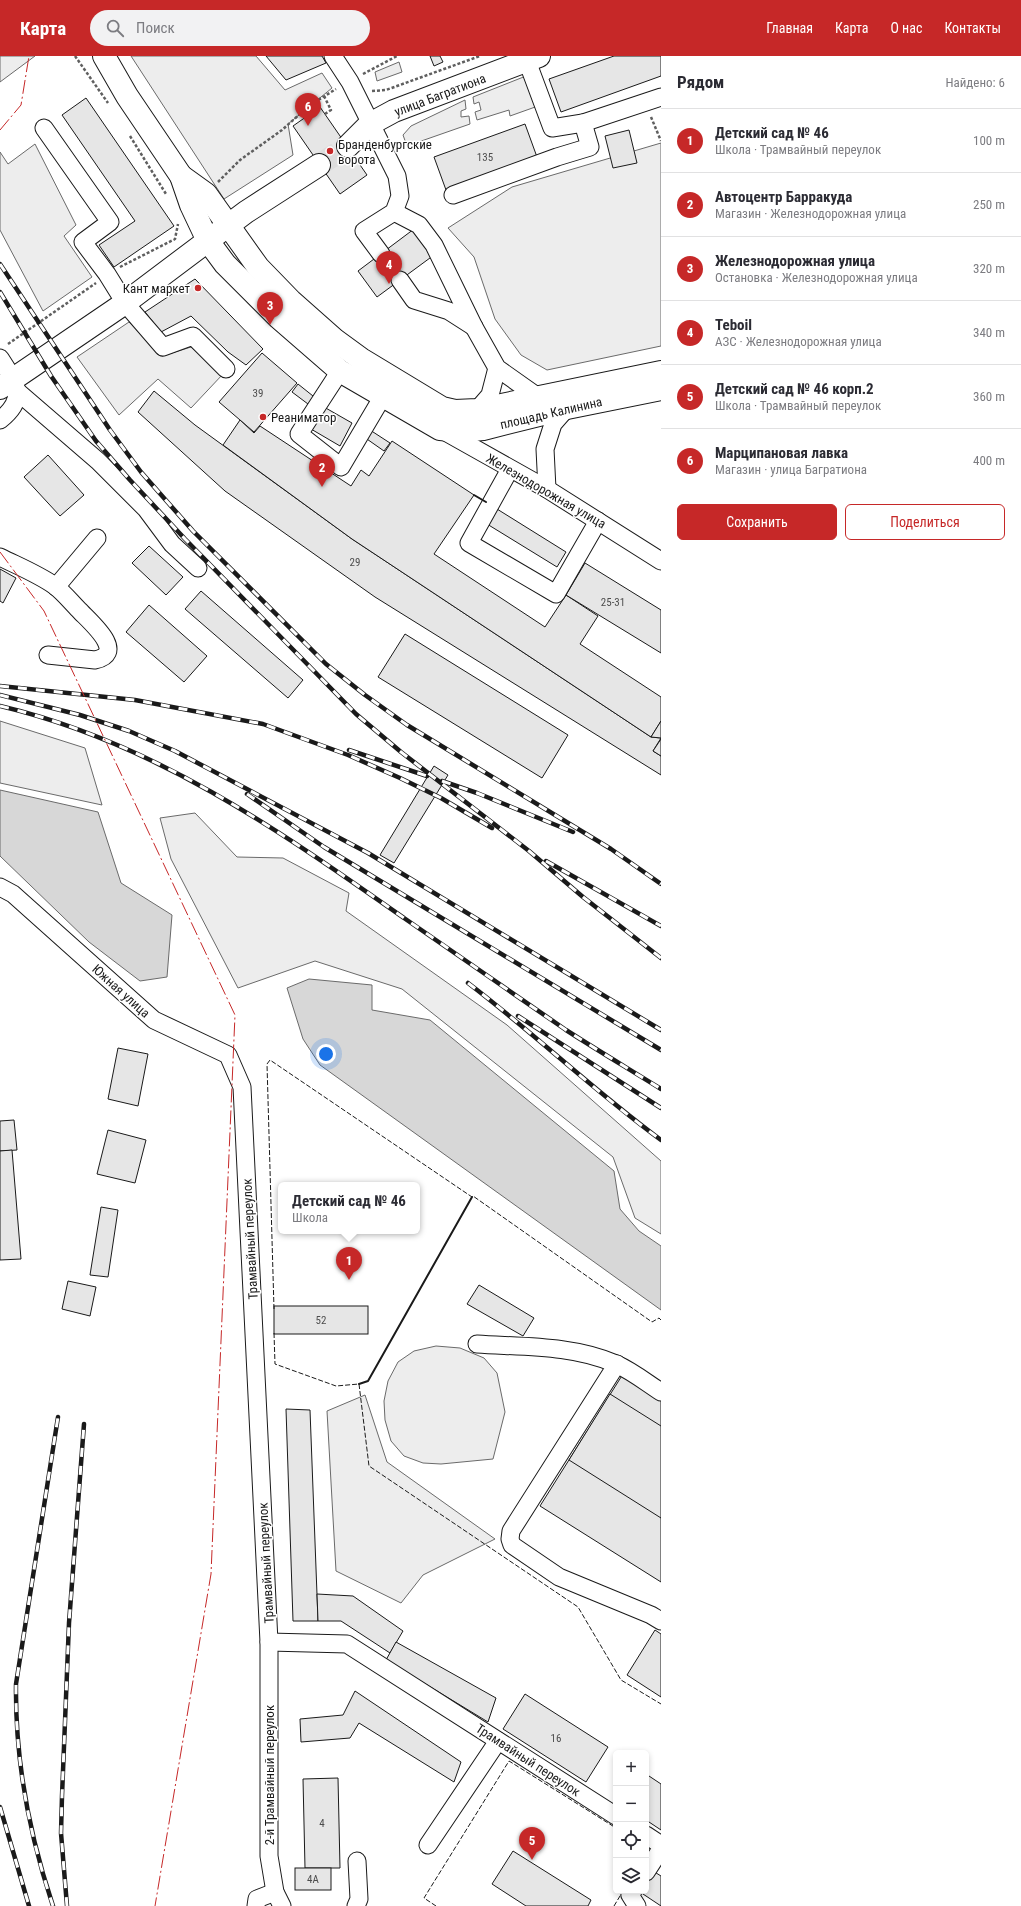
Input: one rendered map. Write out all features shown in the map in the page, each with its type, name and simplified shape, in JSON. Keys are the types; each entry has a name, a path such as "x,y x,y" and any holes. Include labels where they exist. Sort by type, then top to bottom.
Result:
{"main road":[{"name":"Железнодорожная улица","path":"104,56 127,96 181,176 191,205 208,241 225,264 279,318 340,371 383,396 441,419"},
{"name":"улица Багратиона","path":"344,141 392,96 498,56"},
{"name":"улица Багратиона","path":"368,118 394,111 533,58"},
{"path":"11,387 228,226 251,194 316,160"},
{"name":"Железнодорожная улица","path":"181,176 206,194 258,267 291,301 335,340 368,363 441,419"},
{"name":"площадь Калинина","path":"441,419 455,411 477,410 661,372"},
{"name":"площадь Калинина","path":"441,419 462,431 483,429 567,408 661,389"}],"street":[{"path":"333,56 350,82 397,176 400,196 394,212 364,230 381,254"},
{"path":"533,58 552,128 583,123 661,97"},
{"path":"453,195 557,157 590,147 583,123"},
{"path":"44,128 110,222 83,242 107,274 125,303 163,347 193,336 226,369"},
{"path":"394,212 419,225 434,245 474,327 497,368 538,397"},
{"path":"400,280 414,300 449,310 474,327"},
{"path":"0,358 11,387 15,405 0,420"},
{"path":"477,410 490,395 497,368"},
{"path":"340,371 299,434 342,467 383,396"},
{"path":"11,387 98,460 146,509 172,544 198,568"},
{"path":"546,489 545,448 553,424 567,408"},
{"name":"Железнодорожная улица","path":"441,419 510,470 546,489 661,561"},
{"path":"510,470 469,543 549,590 556,594 598,521"},
{"path":"56,587 97,538"},
{"path":"0,557 56,587 104,637 108,648 106,654 102,658 95,660 48,655"},
{"name":"Южная улица","path":"0,887 14,894 154,1020 228,1055 242,1087"},
{"name":"Трамвайный переулок","path":"242,1087 269,1642 347,1644 613,1814"},
{"path":"477,1344 563,1351 596,1356 617,1364 661,1392"},
{"path":"617,1364 511,1531 510,1539 512,1545 559,1577 652,1615 661,1621"},
{"name":"2-й Трамвайный переулок","path":"269,1642 269,1856 278,1899"},
{"path":"428,1845 498,1740"},
{"path":"649,1837 661,1845"},
{"path":"649,1868 661,1850"},
{"path":"356,1906 359,1900 357,1861"},
{"path":"631,1894 637,1906"},
{"path":"256,1906 257,1899 278,1899"}],"path":[{"path":"75,56 112,108"},
{"path":"218,182 240,160 324,96 398,56"},
{"path":"350,82 370,92 386,90 480,56"},
{"path":"324,96 331,110 325,114"},
{"path":"644,103 661,140"},
{"path":"128,134 169,199"}],"shaded area":[{"path":"0,56 35,56 0,82"},
{"path":"131,56 256,56 285,90 322,73 332,88 288,124 293,155 224,199"},
{"path":"399,62 402,72 377,81 375,72"},
{"path":"526,76 538,106 510,116 509,110 477,120 475,112 481,110 479,102 474,104 473,97"},
{"path":"465,100 466,109 461,111 461,117 469,116 470,124 407,146 403,135 411,126"},
{"path":"661,143 661,346 547,370 521,355 495,319 474,257 448,228 512,187"},
{"path":"35,144 76,225 64,236 92,277 43,311 0,230 0,152 8,164"},
{"path":"129,322 162,356 191,347 223,374 191,408 158,379 119,415 77,357"},
{"path":"0,721 85,748 102,805 0,783"},
{"path":"0,790 98,812 121,883 172,915 167,977 140,981 89,942 0,856"},
{"path":"195,813 237,857 283,858 349,893 346,911 507,1025 661,1161 661,1234 635,1218 613,1157 402,989 315,961 238,988 171,859 160,818"},
{"path":"309,979 372,985 372,1010 430,1020 614,1171 620,1209 639,1231 661,1246 661,1310 320,1065 303,1039 287,988"},
{"path":"436,1346 460,1348 484,1358 497,1373 505,1412 493,1459 441,1464 423,1463 404,1456 391,1441 385,1420 384,1401 388,1381 398,1362 414,1351"},
{"path":"365,1395 387,1462 495,1539 423,1575 401,1603 336,1571 327,1411"}],"building":[{"path":"266,56 322,56 326,63 286,80"},
{"path":"430,56 440,56 443,62 434,66"},
{"path":"614,56 661,56 661,76 561,112 549,79"},
{"path":"86,98 174,226 114,267 99,245 135,221 62,115"},
{"name":"Бранденбургские ворота","path":"320,107 367,175 340,194 293,126"},
{"path":"525,124 537,157 446,190 434,157"},
{"path":"629,130 637,163 613,168 605,136"},
{"path":"414,229 434,255 377,297 358,271"},
{"path":"195,279 263,349 246,365 228,352 191,316 161,332 145,312"},
{"path":"262,353 297,383 254,432 219,402"},
{"path":"298,384 318,400 312,407 292,392"},
{"path":"154,391 195,425 352,539 651,737 661,738 653,751 661,756 661,775 375,597 225,491 138,412"},
{"path":"324,407 352,423 340,446 311,429"},
{"path":"240,420 254,433 260,426 351,486 361,470 369,476 392,441 474,495 434,554 545,627 566,595 598,616 580,644 661,697 661,721 651,737 352,539 223,445"},
{"path":"370,430 390,443 384,451 364,437"},
{"path":"48,455 84,495 60,516 24,477"},
{"path":"497,509 566,552 557,567 487,524"},
{"path":"149,546 183,577 166,595 132,563"},
{"path":"585,563 661,610 661,653 566,595"},
{"path":"0,569 16,578 3,603 0,601"},
{"path":"201,591 303,680 288,698 185,609"},
{"path":"149,605 207,656 184,682 126,632"},
{"path":"405,634 568,735 542,778 378,677"},
{"path":"661,721 661,738 651,737"},
{"path":"661,739 661,756 653,751"},
{"path":"434,766 448,775 394,863 380,855"},
{"path":"118,1048 148,1054 138,1106 108,1099"},
{"path":"14,1120 17,1150 0,1151 0,1121"},
{"path":"108,1130 146,1140 135,1183 97,1174"},
{"path":"12,1150 21,1259 0,1260 0,1151"},
{"path":"101,1207 118,1210 108,1277 90,1275"},
{"path":"68,1281 96,1287 90,1316 62,1309"},
{"path":"479,1285 534,1318 523,1336 467,1304"},
{"path":"274,1306 368,1306 368,1334 274,1334"},
{"path":"623,1374 661,1398 661,1582 540,1506"},
{"path":"610,1394 661,1426 661,1518 569,1460"},
{"path":"286,1409 310,1410 318,1621 293,1621"},
{"path":"317,1594 353,1596 403,1631 390,1653 341,1621 318,1621"},
{"path":"655,1630 661,1634 661,1697 627,1675"},
{"path":"396,1642 496,1698 488,1722 386,1660"},
{"path":"355,1691 461,1762 454,1782 359,1723 350,1738 301,1742 300,1719 343,1715"},
{"path":"525,1694 608,1747 586,1782 503,1729"},
{"path":"649,1776 661,1784 661,1830 649,1822"},
{"path":"338,1778 340,1868 305,1868 303,1779"},
{"path":"513,1851 591,1900 588,1906 526,1906 492,1884"},
{"path":"295,1868 331,1868 331,1890 295,1890"},
{"path":"653,1871 661,1876 661,1906 643,1894 649,1894 649,1877"}],"tunnel":[{"path":"319,165 348,146"},
{"path":"381,254 400,280"}],"railway":[{"path":"0,264 110,430 141,472 193,531 326,664 365,695 407,725 611,849 661,884"},
{"path":"0,292 51,376 96,441 185,539 356,714 401,752 529,851 583,897 661,958"},
{"path":"0,686 135,700 263,724 348,755 400,778 441,798 492,828"},
{"path":"0,695 80,715 129,731 175,751 368,853 661,1030"},
{"path":"0,706 56,722 110,742 162,765 212,792 309,852 566,1030 661,1089"},
{"path":"349,750 427,776"},
{"path":"442,781 477,793 573,832"},
{"path":"247,794 324,847 661,1050"},
{"path":"546,861 661,926"},
{"path":"468,983 612,1102 661,1140"},
{"path":"518,1016 661,1108"},
{"path":"53,1906 37,1852 25,1796 18,1741 16,1684 58,1417"},
{"path":"67,1906 61,1833 62,1796 69,1623 84,1424"},
{"path":"0,1807 29,1906"}],"fence":[{"path":"274,1309 267,1064 270,1060 472,1197 473,1196 652,1322 659,1318 661,1320"},
{"path":"274,1333 275,1364 336,1386 359,1384 369,1466 578,1607 621,1680 661,1704"},
{"path":"436,1906 424,1898 509,1761 613,1826"},
{"path":"614,1906 621,1894"}],"wall":[{"path":"474,495 486,502"},
{"path":"359,1384 368,1381 472,1197"}],"power":[{"path":"0,130 21,105 29,56"},
{"path":"0,552 44,611 235,1015 211,1574 155,1906"}],"place":[{"name":"Марципановая лавка","path":"308,126"},
{"name":"Бранденбургские ворота","path":"330,151"},
{"name":"Teboil","path":"389,284"},
{"name":"Кант маркет","path":"198,288"},
{"name":"Железнодорожная улица","path":"270,325"},
{"name":"Реаниматор","path":"263,417"},
{"name":"Автоцентр Барракуда","path":"322,487"},
{"name":"Детский сад № 46","path":"349,1280"},
{"name":"Детский сад № 46 корп.2","path":"532,1860"}]}
